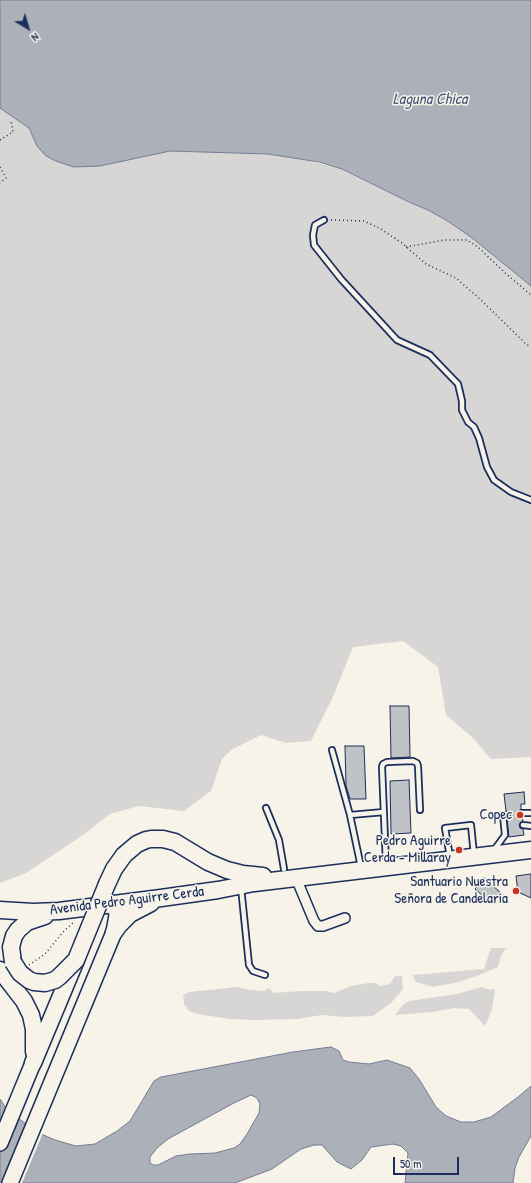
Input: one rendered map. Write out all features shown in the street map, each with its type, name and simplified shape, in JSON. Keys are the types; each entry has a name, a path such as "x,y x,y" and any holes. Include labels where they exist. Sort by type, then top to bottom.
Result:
{"highway":[{"path":"33,1063 76,960 111,895 114,869 130,849 141,842 152,839 163,839 175,842 188,849 232,865 290,874 338,873 531,850"},
{"name":"Avenida Pedro Aguirre Cerda","path":"0,910 33,912 59,911 111,895 161,898 248,884 290,874"},
{"name":"Avenida Pedro Aguirre Cerda","path":"0,907 50,903 199,884 248,884"},
{"path":"114,932 130,914 161,898"},
{"path":"33,1063 35,1036 31,1015 24,1001 14,966 11,946 14,936 22,926 32,920 59,911"},
{"path":"14,966 24,977 34,982 45,982 55,980 76,960"}],"main road":[{"path":"10,1183 114,932 117,915 111,895"},
{"path":"0,1143 33,1063"}],"street":[{"path":"290,874 318,926 323,926 345,918"}],"lane":[{"path":"324,220 315,225 313,235 314,246 341,279 397,340 430,355 458,384 462,401 462,410 468,422 474,427 487,467 494,480 511,492 531,500"},
{"path":"332,750 350,815 362,870"},
{"path":"386,867 382,767 387,762 413,761 417,763 420,810"},
{"path":"266,808 279,840 290,874"},
{"path":"350,815 384,812"},
{"path":"522,813 531,812"},
{"path":"490,855 505,835 506,827 503,815 507,815"},
{"path":"523,824 531,826"},
{"path":"450,860 446,828 471,825 474,857"},
{"path":"248,884 249,966 253,971 265,975"}],"path":[{"path":"0,140 13,132 11,120"},
{"path":"0,167 6,178 0,183"},
{"path":"324,220 364,221 381,229 426,264 456,278 481,300 527,346 531,346"},
{"path":"406,247 444,240 467,240 478,247 531,295"},
{"path":"14,966 45,954 64,931 78,920"}],"shaded area":[{"path":"0,108 29,128 37,146 74,167 100,166 170,151 268,154 297,158 341,169 446,220 471,237 531,286 531,757 491,759 474,739 446,715 438,667 403,641 353,647 332,699 311,741 286,743 261,735 231,750 222,759 211,791 184,811 139,806 110,814 83,835 26,873 0,883"},
{"path":"491,948 506,948 501,956 498,967 459,982 433,987 416,982 412,975 484,969"},
{"path":"395,976 402,976 403,989 391,1003 373,1016 345,1017 322,1015 297,1019 230,1019 197,1014 189,1011 184,1004 183,995 189,992 237,987 264,991 269,988 274,993 326,991 334,993 351,986 369,983 376,983 380,986 390,984"},
{"path":"482,987 490,990 495,989 492,1010 485,1026 469,1009 454,1008 432,1012 395,1015 403,1005 409,1001 457,994"}],"water":[{"name":"Laguna Chica","path":"0,0 531,0 531,286 471,237 446,220 342,169 319,162 268,154 170,151 100,166 74,167 46,156 37,146 29,128 0,108"},
{"path":"331,1047 339,1051 343,1060 349,1062 369,1064 387,1060 410,1068 419,1079 436,1107 446,1116 461,1122 474,1122 491,1117 531,1086 531,1136 519,1157 515,1168 513,1183 405,1183 408,1153 401,1146 393,1144 371,1147 362,1160 351,1169 337,1162 322,1145 314,1145 301,1149 272,1169 235,1183 0,1183 0,1099 8,1111 39,1133 55,1140 76,1146 95,1144 117,1131 130,1121 154,1081 161,1077 293,1052","holes":["251,1095 257,1098 260,1104 259,1113 240,1144 234,1148 215,1153 176,1156 158,1165 153,1165 150,1163 150,1157 157,1148 168,1139"]}],"pier":[{"path":"29,1124 43,1133 22,1183 4,1183"}],"building":[{"path":"390,706 409,706 410,757 391,758"},
{"path":"345,746 364,746 366,799 350,799 346,786"},
{"path":"409,780 411,833 391,834 390,781"},
{"path":"524,792 525,804 521,804 521,809 518,813 522,817 523,821 519,825 520,828 523,829 524,835 509,837 507,819 511,815 506,811 504,794"},
{"path":"531,874 531,898 518,892 516,876"},
{"path":"484,878 501,893 493,902 487,897 485,898 475,889"}],"place":[{"name":"Copec","path":"520,815"},
{"name":"Pedro Aguirre Cerda - Millaray","path":"459,850"},
{"name":"Santuario Nuestra Señora de Candelaria","path":"516,891"}]}
